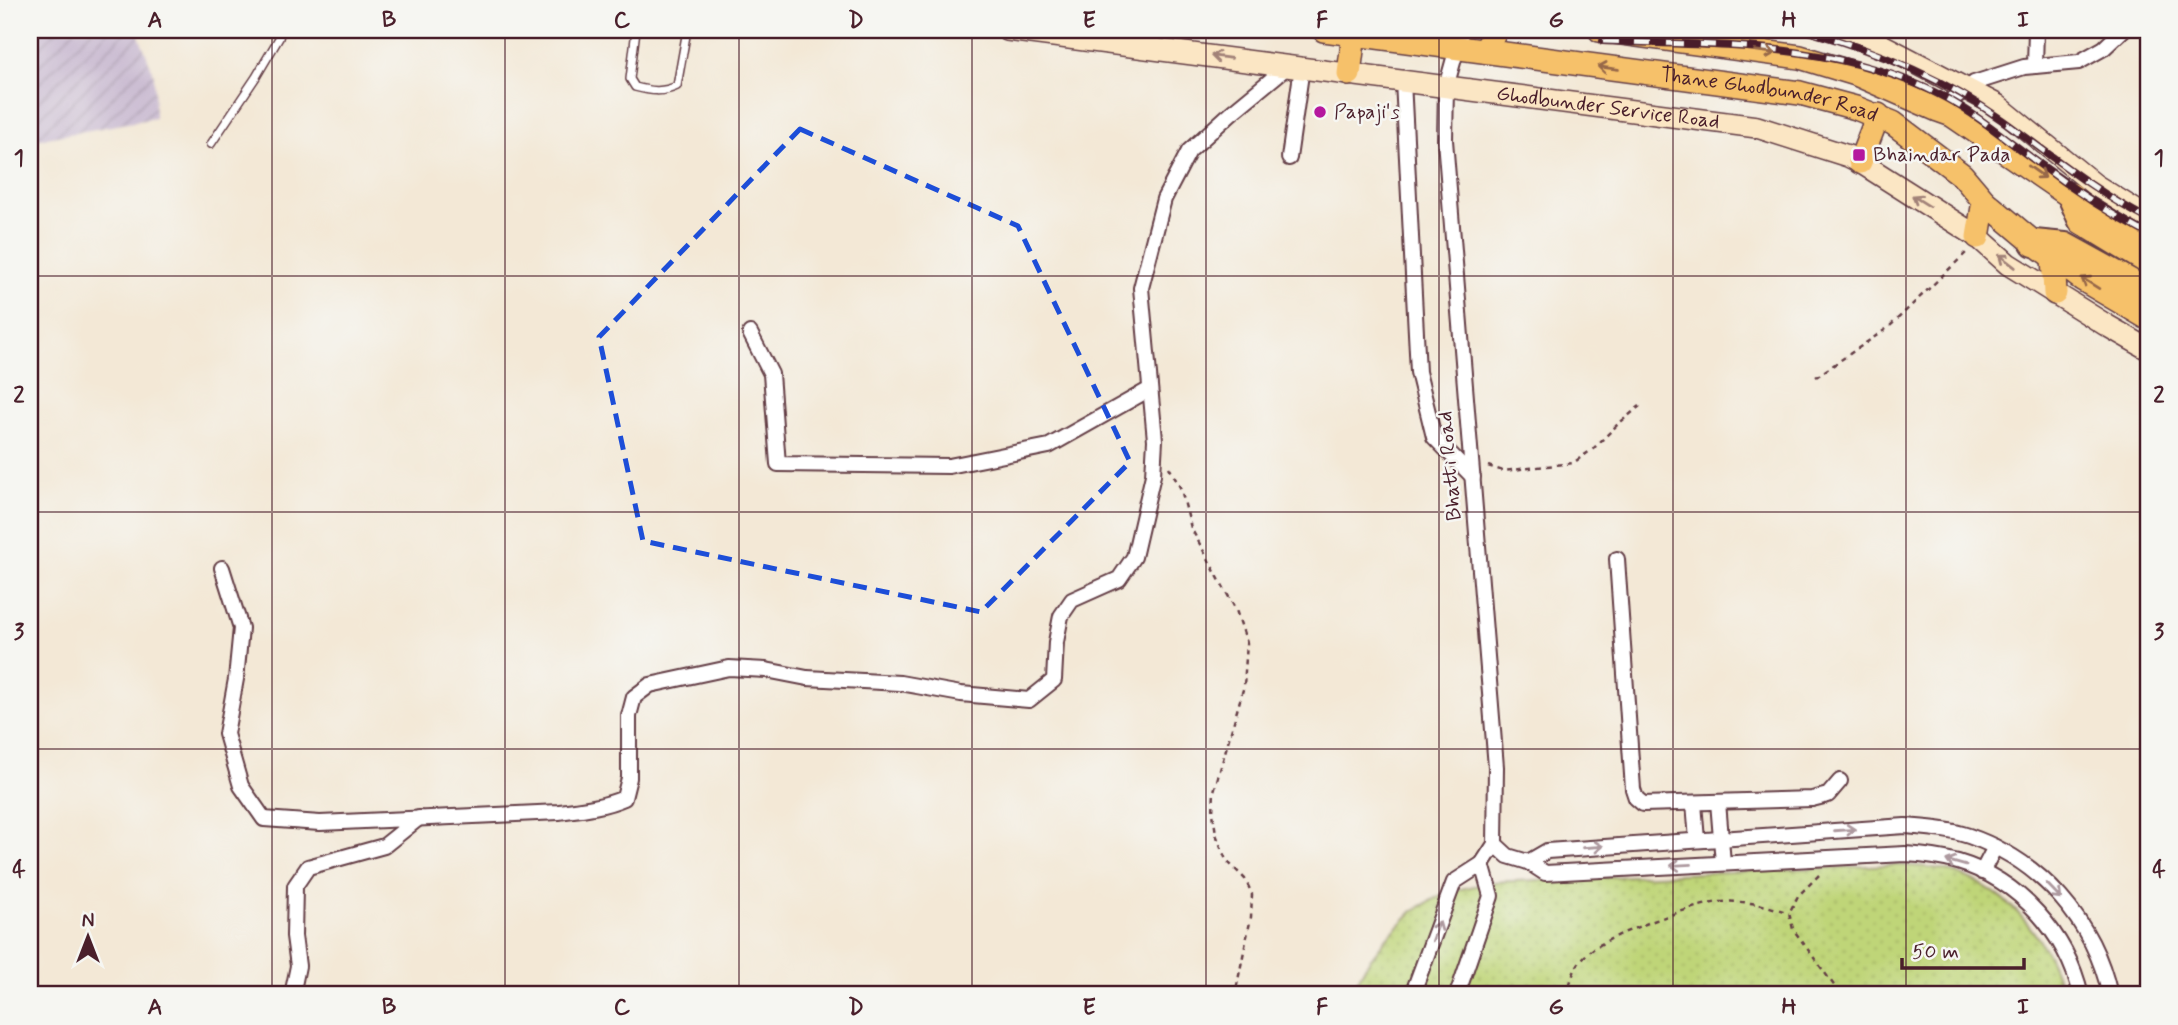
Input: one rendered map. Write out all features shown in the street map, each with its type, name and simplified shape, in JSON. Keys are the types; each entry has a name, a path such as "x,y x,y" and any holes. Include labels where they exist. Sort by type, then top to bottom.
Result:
{"highway":[{"path":"2071,196 2082,221 2148,261"},
{"path":"2051,249 2148,292"}],"main road":[{"name":"Thane Ghodbunder Road","path":"1324,30 1460,39 1485,51 1800,93 1878,115 1894,123 1962,175 1984,201 2051,249 2082,279 2148,318"},
{"path":"1485,51 1496,30"},
{"name":"Thane Ghodbunder Road","path":"1600,30 1644,33 1800,57 1856,74 1952,114 2118,229 2148,245"},
{"path":"1639,72 1644,33"},
{"path":"1349,74 1354,34"},
{"path":"1860,162 1878,115"},
{"path":"1978,237 1984,201"},
{"path":"2118,229 2148,232"},
{"path":"2051,249 2055,293"}],"street":[{"name":"Ghodbunder Service Road","path":"1007,30 1757,127 1860,162 1978,237 2008,264 2148,349"},
{"path":"1837,30 1882,46 1997,105 2095,185 2148,218"},
{"path":"2035,66 2036,30"},
{"path":"1938,110 1974,83 2024,67 2079,62 2104,48 2123,30"},
{"name":"Bhatti Road","path":"1460,39 1446,87 1445,140 1496,768 1494,844"},
{"path":"1289,158 1296,66"},
{"path":"222,569 241,628 236,679 226,734 241,786 264,819 320,823 559,812 591,808 624,798 629,778 629,716 634,696 650,685 729,668 766,670 807,678 900,683 961,694 1029,700 1054,680 1056,642 1061,616 1072,600 1119,579 1135,557 1153,475 1155,440 1141,288 1164,199 1189,151 1231,113 1296,66"},
{"path":"1403,81 1418,372 1434,437 1472,477"},
{"path":"750,333 771,374 778,464 949,466 1049,446 1150,389"},
{"path":"1617,559 1633,789 1636,798 1643,804 1812,799 1828,794 1840,781"},
{"path":"1718,802 1723,863"},
{"path":"1694,803 1697,840"},
{"path":"292,995 298,966 294,936 295,886 307,867 384,846 419,818"},
{"path":"1528,862 1547,851 1905,826 1968,836 1995,847 2028,866 2054,889 2076,916 2094,946 2106,978 2109,995"},
{"path":"1805,833 1806,859"},
{"path":"1412,995 1454,882 1482,864 1494,844 1508,856 1528,862 1545,873 1919,855 1959,863 1982,872 2011,889 2034,909 2053,932 2068,958 2081,995"},
{"path":"1982,872 1995,847"},
{"path":"1457,995 1491,896 1482,864"}],"lane":[{"path":"211,144 256,77 281,30"},
{"path":"636,30 630,79 635,87 652,91 667,91 677,86 687,30"}],"path":[{"path":"1816,377 1889,327 1965,255 1978,237"},
{"path":"1471,460 1503,471 1573,463 1593,449 1640,406"},
{"path":"1154,453 1169,467 1181,489 1191,528 1236,610 1247,643 1244,686 1214,791 1213,813 1216,834 1226,860 1245,879 1252,894 1251,917 1235,995"},
{"path":"1827,858 1824,869 1798,895 1789,913 1799,939 1841,995"},
{"path":"1568,995 1569,985 1580,962 1597,946 1695,907 1721,902 1766,905 1789,913"}],"highlighted area":[{"path":"800,129 1018,226 1130,462 981,612 643,541 599,337"}],"shaded area":[{"path":"30,30 137,30 154,75 155,118 30,141"}],"green space":[{"path":"1891,865 1953,872 1980,883 1997,894 2039,939 2057,976 2062,995 1350,995 1366,965 1387,938 1414,910 1447,892 1493,882"}],"railway":[{"path":"1804,30 1907,66 1956,91 2002,120 2091,185 2148,219"},
{"path":"1603,41 1778,50 1821,56 1905,79 1946,98 1970,113 2077,191 2148,234"}],"place":[{"name":"Papaji's","path":"1320,112"},
{"name":"Bhaindar Pada","path":"1859,155"}]}
